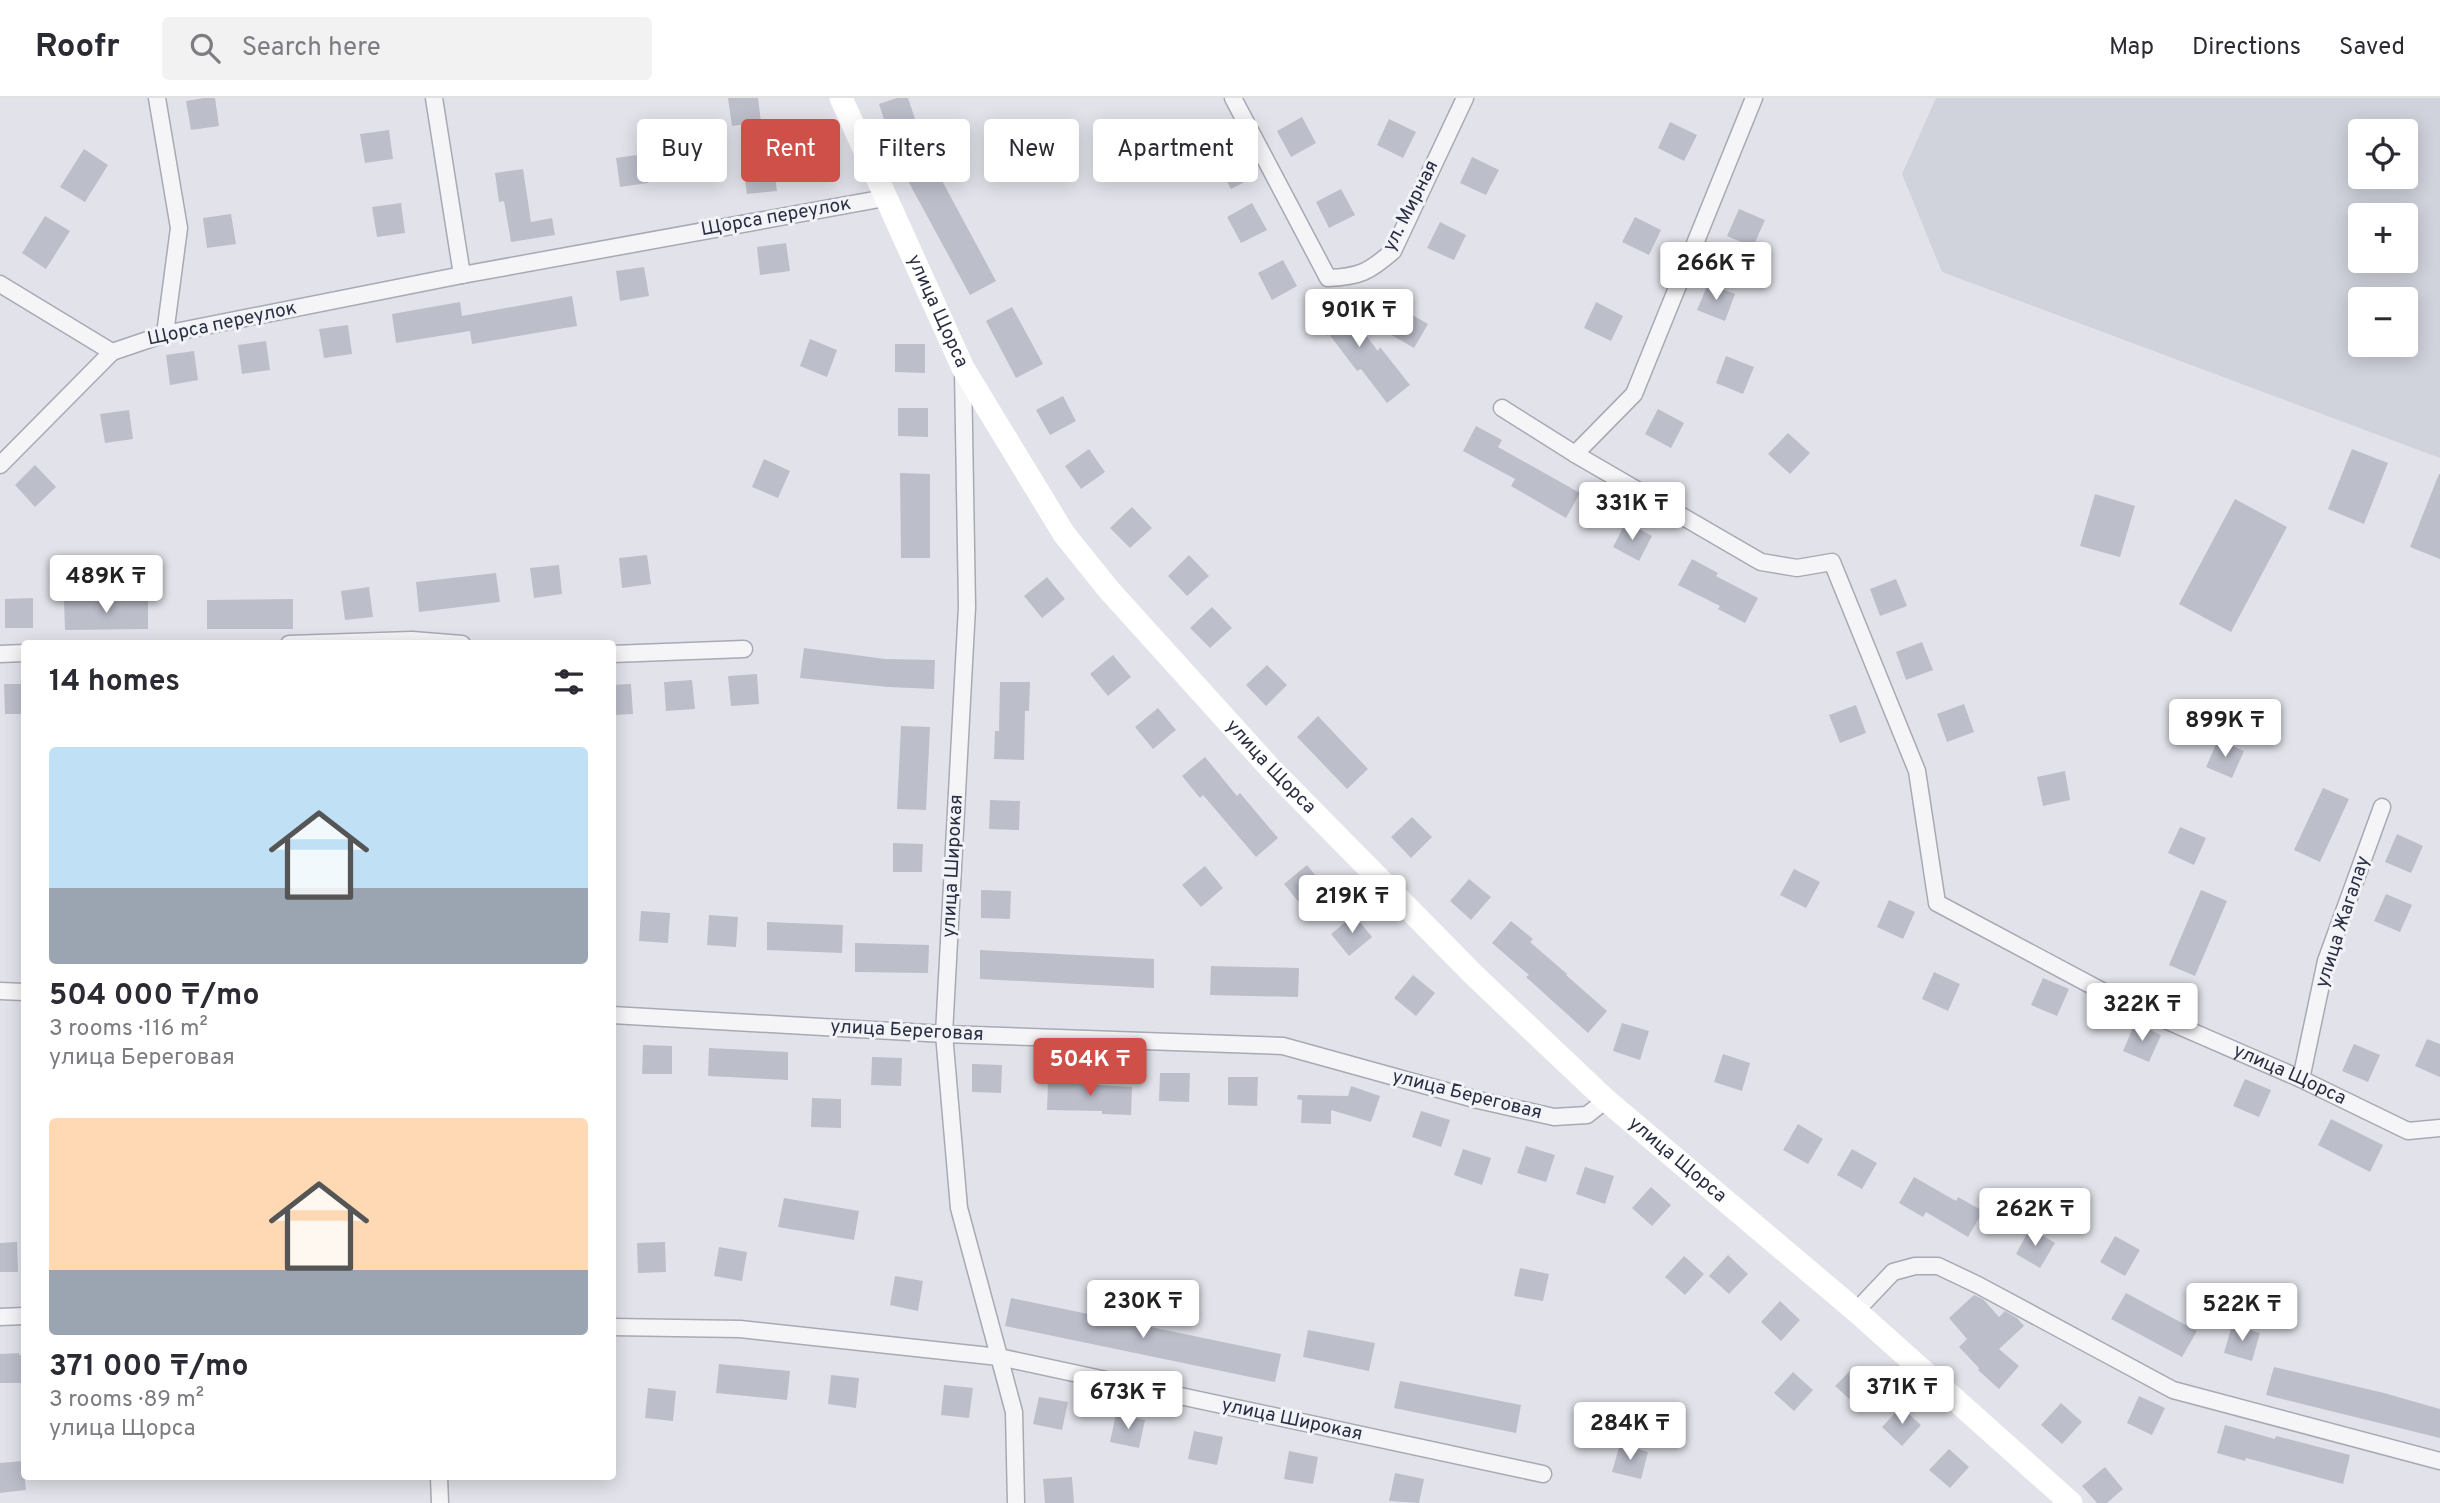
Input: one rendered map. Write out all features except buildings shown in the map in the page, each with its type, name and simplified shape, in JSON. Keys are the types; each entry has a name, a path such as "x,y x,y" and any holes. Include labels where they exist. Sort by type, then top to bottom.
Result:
{"street":[{"path":"157,98 179,228 165,334"},
{"path":"434,98 462,275"},
{"name":"улица Щорса","path":"841,98 963,369 1064,534 1109,590 1270,768 1474,975 1606,1100 1856,1311 2071,1503"},
{"name":"ул. Мирная","path":"1233,98 1328,278 1354,277 1377,265 1393,251 1465,98"},
{"path":"1502,408 1575,454 1634,394 1754,98"},
{"name":"Щорса переулок","path":"112,352 165,334 462,275 885,198"},
{"path":"0,284 112,352 0,465"},
{"name":"улица Широкая","path":"963,369 967,607 944,1034 959,1208 1014,1412 1016,1503"},
{"name":"улица Щорса","path":"1575,454 1761,562 1797,568 1832,562 1917,771 1937,903 2117,999 2301,1079 2408,1132 2440,1128"},
{"path":"616,654 744,649"},
{"path":"0,654 21,653"},
{"name":"улица Жагалау","path":"2301,1079 2326,961 2382,807"},
{"path":"0,991 21,992"},
{"name":"улица Береговая","path":"616,1015 944,1034 1283,1046 1553,1118 1587,1115 1606,1100"},
{"path":"1856,1311 1893,1272 1914,1266 1938,1266 2174,1390 2440,1461"},
{"path":"0,1317 21,1316"},
{"name":"улица Широкая","path":"616,1326 740,1329 999,1357 1543,1474"},
{"path":"439,1480 440,1503"}],"shaded area":[{"path":"1936,98 2440,98 2440,458 1942,272 1902,174"}]}
